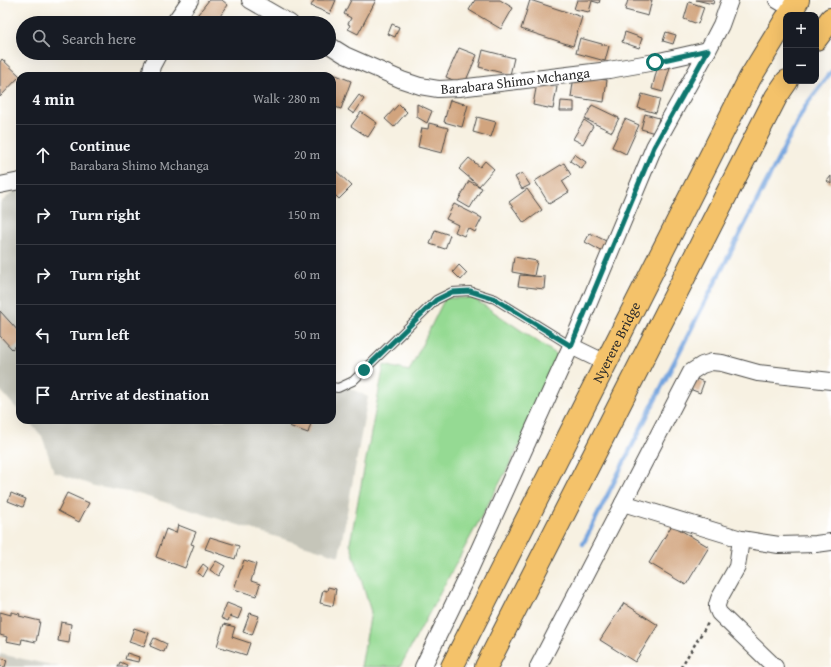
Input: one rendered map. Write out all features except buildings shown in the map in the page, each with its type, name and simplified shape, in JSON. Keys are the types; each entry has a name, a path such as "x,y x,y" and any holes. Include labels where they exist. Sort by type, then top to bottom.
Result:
{"main road":[{"name":"Nyerere Bridge","path":"452,667 750,78 788,9"},
{"path":"819,35 831,20"},
{"path":"486,667 773,104 785,84"}],"street":[{"path":"179,16 190,0"},
{"path":"250,0 278,16"},
{"path":"423,667 467,576 571,346 654,147 721,25 730,0"},
{"name":"Barabara Shimo Mchanga","path":"336,49 345,55 402,80 420,86 438,89 459,88 609,70 655,62 708,50"},
{"path":"151,72 155,60"},
{"path":"0,185 16,182"},
{"path":"571,346 606,363"},
{"path":"538,667 691,372 702,365 712,362 722,363 758,373 831,381"},
{"path":"623,503 741,540 779,545 831,542"},
{"path":"741,540 737,567 719,599 717,608 719,613 775,667"}],"lane":[{"path":"336,387 338,388 353,381 436,300 452,292 470,291 495,299 571,346"}],"path":[{"path":"681,667 717,608"}],"shaded area":[{"path":"16,190 16,408 0,390 0,203"},
{"path":"336,381 368,397 339,556 138,494 94,486 54,472 42,436 31,424 336,424"},
{"path":"0,654 60,667 0,667"}],"green space":[{"path":"445,298 473,298 559,356 557,377 400,667 361,667 371,612 350,543 384,365 409,371"}],"waterway":[{"path":"583,544 806,105 831,72"}],"route":[{"path":"364,370 436,300 452,292 470,291 495,299 571,346 654,147 708,50 655,62"}]}
